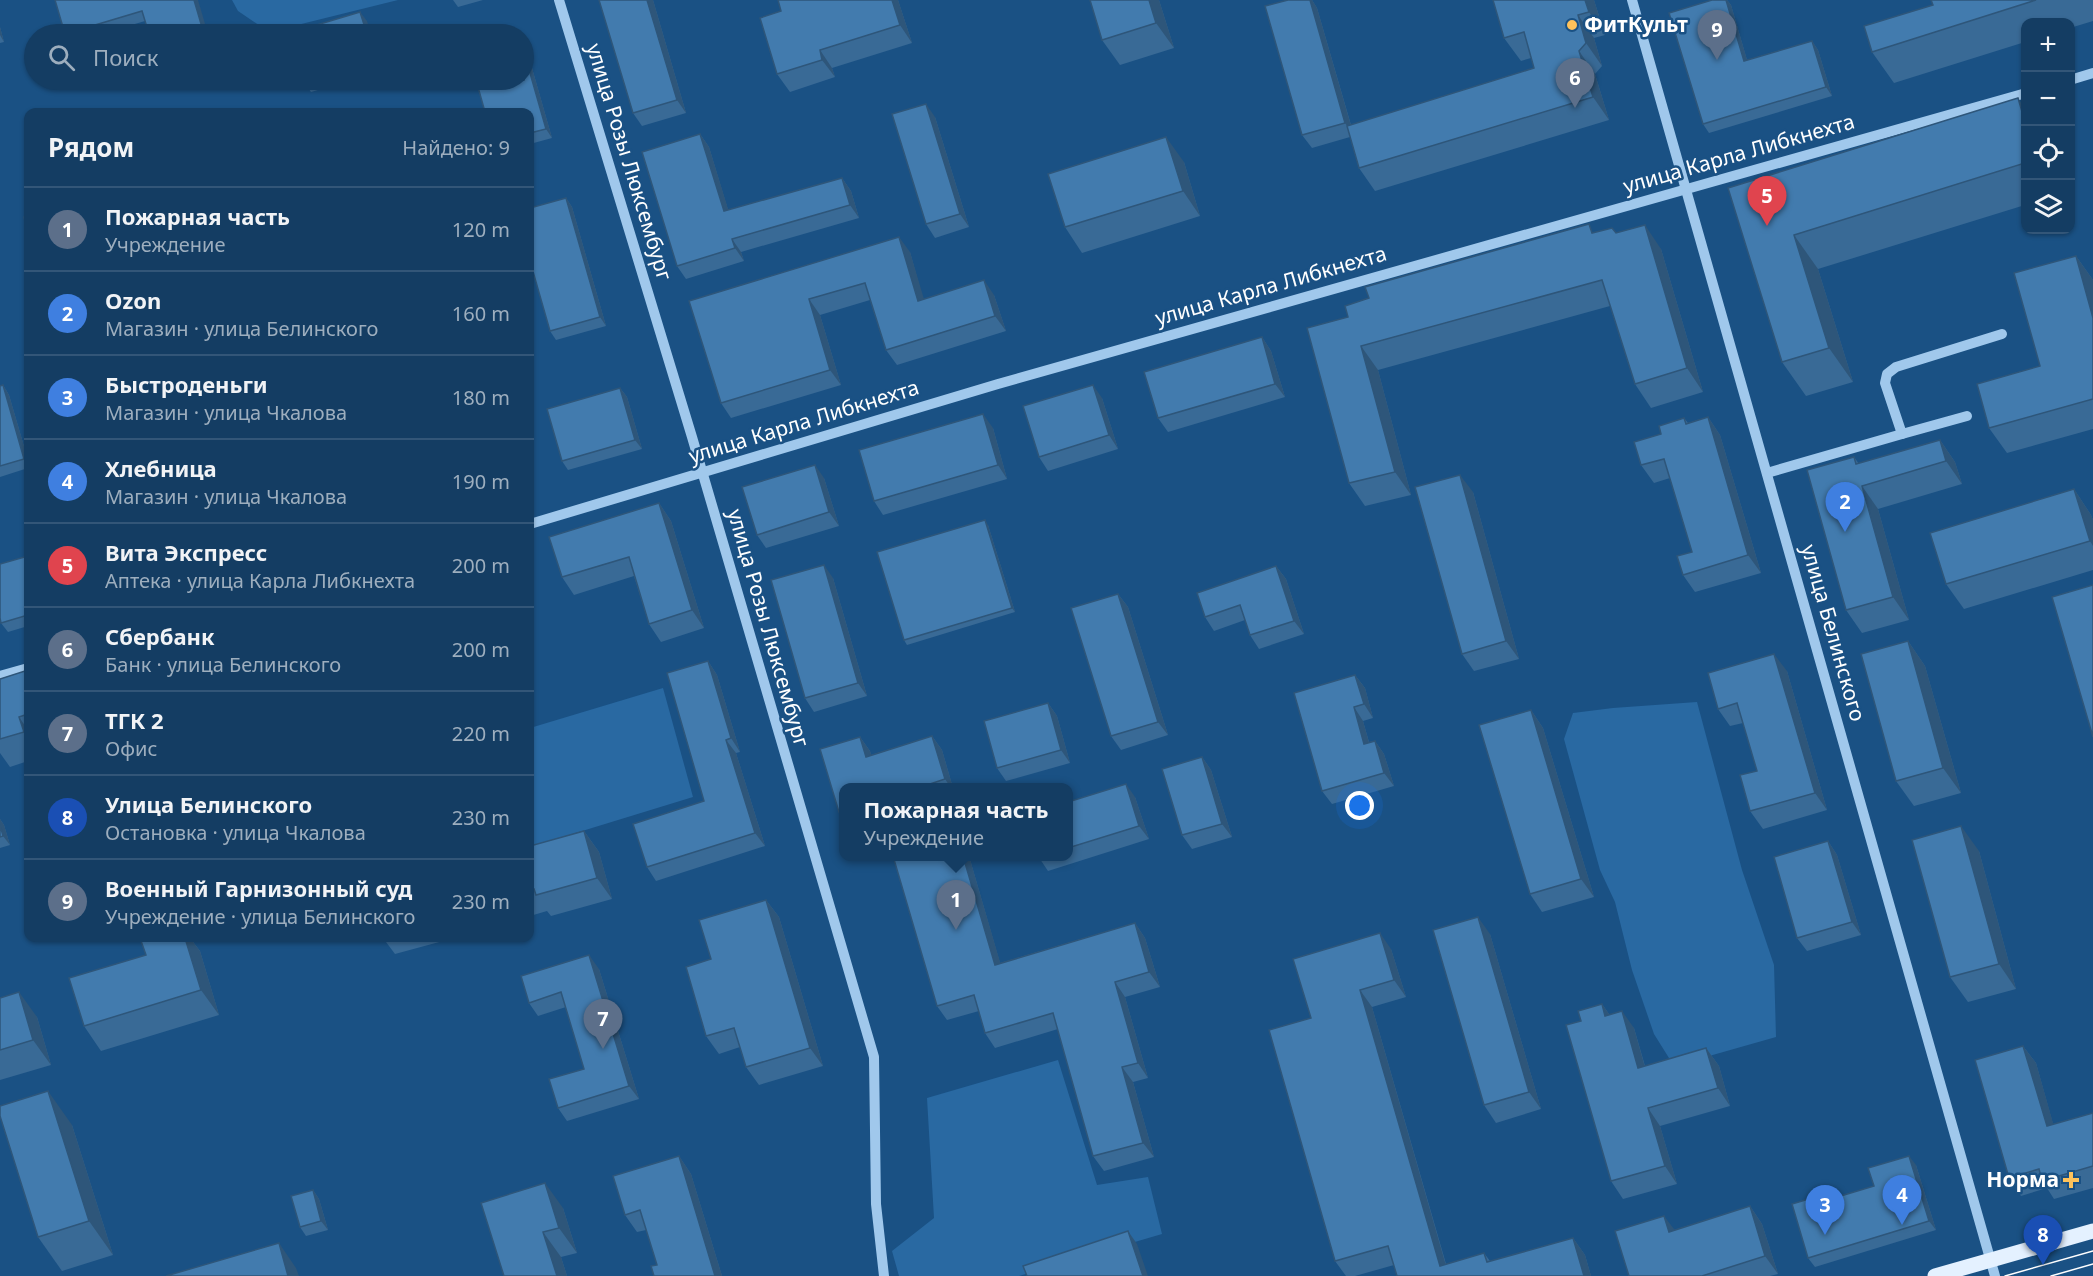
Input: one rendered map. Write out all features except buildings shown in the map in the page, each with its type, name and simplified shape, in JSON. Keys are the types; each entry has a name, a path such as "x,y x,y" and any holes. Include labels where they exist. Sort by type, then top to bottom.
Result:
{"main road":[{"path":"1935,1276 2093,1231"}],"street":[{"name":"улица Розы Люксембург","path":"559,0 702,473 874,1057 876,1204 884,1276"},
{"name":"улица Белинского","path":"1632,0 1995,1276"},
{"path":"2075,78 2093,73"},
{"name":"улица Карла Либкнехта","path":"534,523 998,384 2021,94"},
{"path":"1902,434 1886,383 1887,374 1896,367 2002,334"},
{"path":"1767,472 1967,416"},
{"path":"0,676 24,669"}],"shaded area":[{"path":"232,0 398,0 301,24 257,24 238,11"},
{"path":"663,688 693,797 534,846 534,727"},
{"path":"1697,702 1742,870 1774,965 1776,1037 1674,1066 1654,1034 1632,970 1615,902 1600,870 1564,739 1573,713"},
{"path":"1058,1060 1097,1185 1148,1177 1162,1234 1019,1276 899,1276 892,1251 934,1218 927,1098"}],"tram line":[{"path":"2005,1276 2093,1251"},
{"path":"2051,1276 2093,1264"}],"place":[{"name":"ФитКульт","path":"1572,25"},
{"name":"Военный Гарнизонный суд","path":"1717,60"},
{"name":"Сбербанк","path":"1575,108"},
{"name":"Вита Экспресс","path":"1767,226"},
{"name":"Ozon","path":"1845,532"},
{"name":"Пожарная часть","path":"956,930"},
{"name":"ТГК 2","path":"603,1049"},
{"name":"Норма","path":"2071,1180"},
{"name":"Хлебница","path":"1902,1225"},
{"name":"Быстроденьги","path":"1825,1235"},
{"name":"Улица Белинского","path":"2043,1265"}]}
